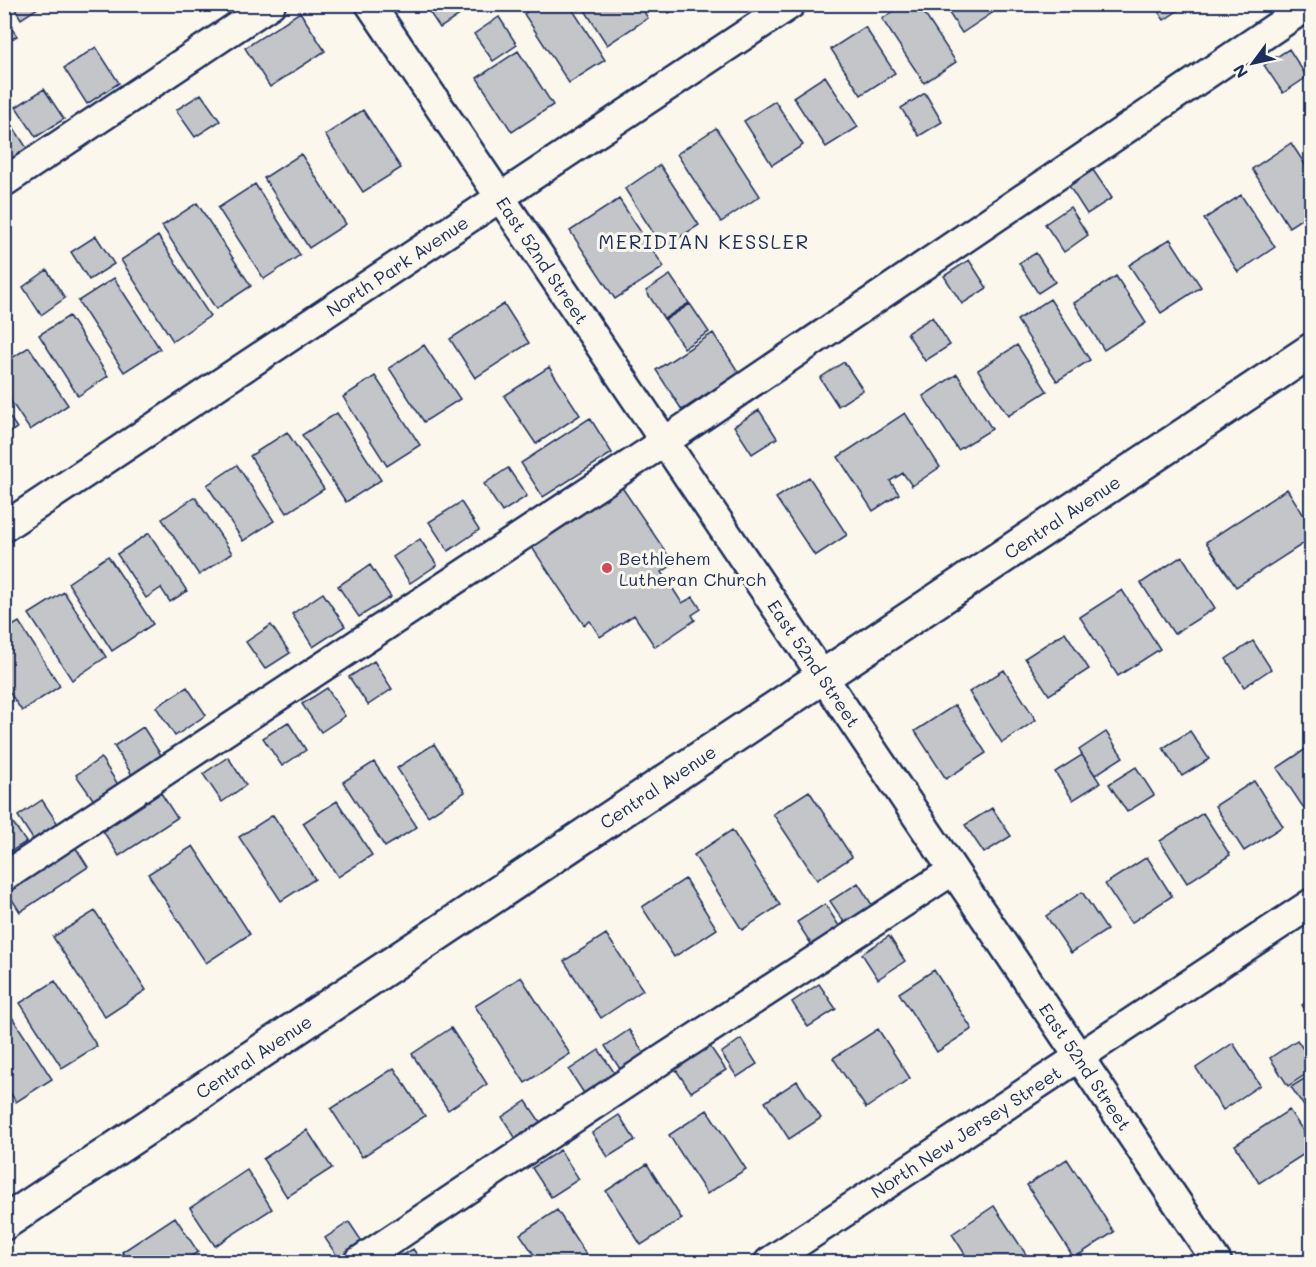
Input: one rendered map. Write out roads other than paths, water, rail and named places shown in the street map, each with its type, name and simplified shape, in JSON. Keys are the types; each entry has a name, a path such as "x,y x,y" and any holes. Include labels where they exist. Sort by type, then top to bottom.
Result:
{"main road":[{"name":"Central Avenue","path":"4,1223 822,679 1311,350"}],"street":[{"path":"4,182 271,4"},
{"name":"East 52nd Street","path":"370,4 1216,1263"},
{"name":"North Park Avenue","path":"4,527 791,4"},
{"path":"4,877 664,442 1310,4"},
{"path":"358,1263 649,1068 952,871"},
{"name":"North New Jersey Street","path":"769,1263 1311,903"}],"place":[{"name":"Bethlehem Lutheran Church","path":"607,568"}],"district":[{"name":"MERIDIAN KESSLER","path":"704,241"}]}
